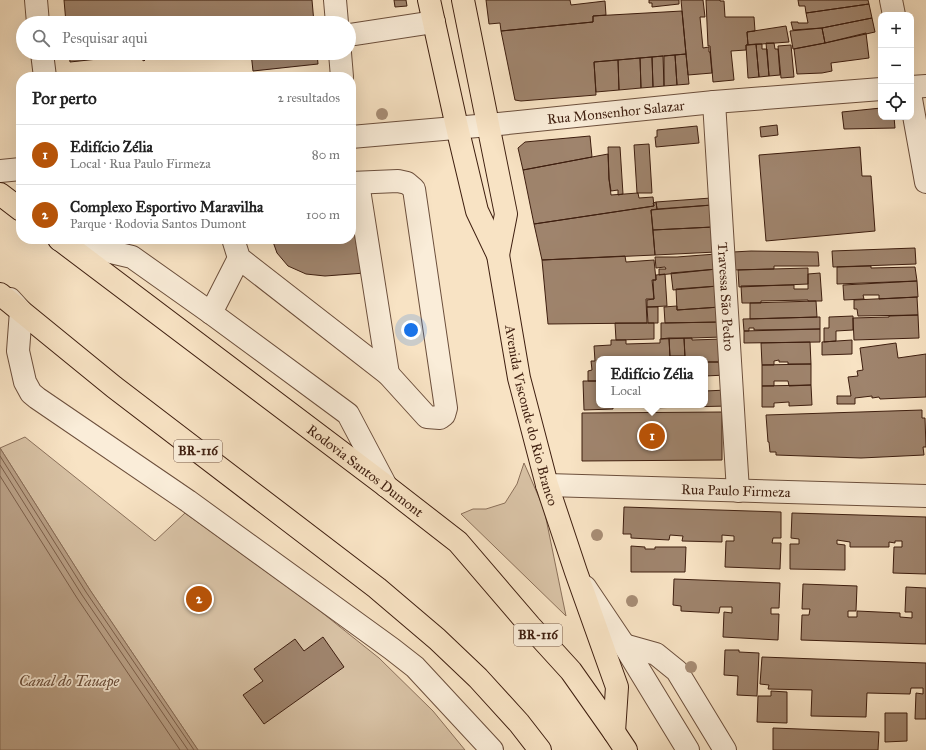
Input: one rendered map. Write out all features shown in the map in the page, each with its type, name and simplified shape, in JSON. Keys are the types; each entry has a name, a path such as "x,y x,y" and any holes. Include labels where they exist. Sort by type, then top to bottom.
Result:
{"main road":[{"name":"Avenida Visconde do Rio Branco","path":"429,0 456,127 477,211 498,255 519,378 547,485 617,687 614,732"},
{"name":"Avenida Visconde do Rio Branco","path":"464,0 506,214 498,255"},
{"path":"0,194 16,206"},
{"name":"Rodovia Santos Dumont","path":"66,244 458,542 571,671 626,750"},
{"name":"BR-116","path":"0,294 114,387 377,588 438,639 478,678 519,723 540,750"},
{"path":"0,304 21,312"}],"street":[{"path":"36,0 37,16"},
{"path":"335,0 336,16"},
{"path":"891,0 893,12"},
{"path":"356,34 434,22"},
{"path":"43,60 44,72"},
{"path":"341,60 342,72"},
{"path":"914,87 926,86"},
{"name":"Rua Monsenhor Salazar","path":"356,137 489,125 714,102 878,89"},
{"name":"Travessa São Pedro","path":"714,102 738,491"},
{"path":"914,116 926,182"},
{"path":"0,171 16,169"},
{"path":"211,313 237,248 388,374 427,417 440,418 444,414 446,408 414,189 407,183 398,181 356,183"},
{"path":"356,189 388,374"},
{"path":"79,244 132,257 348,414 386,486"},
{"path":"0,288 21,312 18,351 26,382 31,393 188,501 404,658 415,667 492,750"},
{"name":"Rua Paulo Firmeza","path":"547,485 926,496"},
{"name":"Avenida Visconde do Rio Branco","path":"576,572 624,645 688,750"},
{"path":"624,645 656,654 678,671 725,750"}],"shaded area":[{"path":"25,437 155,541 185,513 315,607 379,658 433,711 465,750 198,750 90,590 0,448"},
{"path":"524,463 544,509 566,616 461,514 473,509 486,509 505,503 517,484"}],"water":[{"name":"Canal do Tauape","path":"0,448 90,590 198,750 0,750"}],"building":[{"path":"64,0 312,0 313,16 65,16"},
{"path":"394,0 406,0 407,6 395,7"},
{"path":"486,0 570,0 571,5 605,1 606,15 593,16 593,22 501,31 500,23 489,24"},
{"path":"649,0 679,0 679,4 652,7 652,3 649,3"},
{"path":"681,0 703,0 705,17 700,17 703,48 709,47 712,73 688,75"},
{"path":"706,0 724,1 725,17 754,17 755,31 747,32 748,45 746,45 746,50 731,51 734,80 713,82 710,46 708,46"},
{"path":"798,0 868,0 869,4 806,13 805,6 799,6"},
{"path":"869,4 872,18 822,28 793,30 791,22 808,23 806,13"},
{"path":"682,11 686,54 594,62 596,95 521,101 515,100 501,31 593,22 593,16"},
{"path":"872,18 875,32 825,43 822,28"},
{"path":"786,26 789,42 748,45 747,32"},
{"path":"822,28 825,43 793,49 790,31"},
{"path":"866,33 869,58 831,63 832,71 797,74 794,49"},
{"path":"766,43 774,43 775,49 778,49 780,75 769,76"},
{"path":"756,44 759,77 748,78 746,45"},
{"path":"756,44 762,44 762,49 767,49 769,76 759,77"},
{"path":"791,45 794,77 781,78 778,46"},
{"path":"686,54 689,84 677,85 675,55"},
{"path":"675,55 677,85 664,86 664,56"},
{"path":"663,56 664,86 653,87 652,57"},
{"path":"652,57 653,87 641,88 640,58"},
{"path":"640,58 641,88 619,90 618,60"},
{"path":"70,60 89,60 70,62"},
{"path":"252,60 318,60 318,64 253,71"},
{"path":"618,60 619,90 596,92 594,62"},
{"path":"878,108 878,120 894,120 895,128 844,129 842,112"},
{"path":"777,125 778,135 761,137 760,127"},
{"path":"697,126 699,143 656,147 655,137 657,137 657,130"},
{"path":"590,136 592,157 523,170 518,148 525,142"},
{"path":"649,144 652,193 637,193 634,145"},
{"path":"608,147 620,147 623,194 618,195 618,190 611,191"},
{"path":"860,147 862,176 871,176 875,231 766,241 759,155"},
{"path":"608,154 611,195 638,193 639,198 653,197 654,206 534,224 523,170"},
{"path":"711,198 712,205 657,209 656,202"},
{"path":"656,202 657,209 651,210 655,255 542,260 534,224 654,206 653,203"},
{"path":"712,205 713,227 653,230 651,210"},
{"path":"713,227 716,252 655,255 653,230"},
{"path":"356,242 359,259 365,273 325,276 306,274 288,266 277,253 274,244 356,244"},
{"path":"915,248 916,264 833,267 832,251"},
{"path":"733,252 818,252 819,266 774,266 774,269 732,270"},
{"path":"716,254 717,269 659,275 659,269 666,269 665,267 656,268 655,257"},
{"path":"625,256 626,262 654,260 656,280 652,280 654,299 646,299 647,323 548,324 542,260"},
{"path":"871,266 871,268 915,267 917,281 837,284 837,267"},
{"path":"808,268 808,284 739,287 738,270"},
{"path":"717,269 718,286 673,290 671,273"},
{"path":"820,273 822,301 761,301 761,303 742,303 741,286 794,285 794,289 808,289 808,274"},
{"path":"665,274 667,306 647,307 647,300 654,299 653,280 656,280 656,275"},
{"path":"917,281 918,297 879,299 879,295 863,295 864,299 844,300 843,285"},
{"path":"718,286 720,307 677,310 676,289"},
{"path":"917,297 918,315 858,316 857,309 854,309 854,300"},
{"path":"816,301 817,317 750,319 750,303"},
{"path":"677,306 677,310 720,307 721,322 665,323 664,307"},
{"path":"647,307 658,307 658,323 648,323"},
{"path":"918,315 919,338 854,340 853,318"},
{"path":"853,316 853,330 836,331 836,341 824,342 824,328 829,328 829,317"},
{"path":"820,317 820,329 754,330 754,328 749,328 749,331 744,331 743,319"},
{"path":"721,322 722,337 661,339 661,323"},
{"path":"615,323 654,323 654,339 616,340"},
{"path":"820,329 820,342 744,343 744,331"},
{"path":"669,338 670,356 596,356 596,381 588,381 588,371 592,370 591,361 595,361 594,346 611,345 611,340 626,340 626,344 660,343 660,339"},
{"path":"669,338 684,338 685,356 670,356"},
{"path":"684,338 692,338 692,340 723,339 725,362 708,362 708,356 685,356"},
{"path":"852,340 852,354 822,355 822,342"},
{"path":"810,342 811,364 788,364 788,362 779,362 779,360 774,361 774,365 762,365 761,343"},
{"path":"896,343 898,358 926,354 926,397 880,399 879,397 872,398 872,396 855,398 855,404 837,404 837,396 851,396 848,377 858,376 857,371 863,370 860,348"},
{"path":"708,362 725,362 726,375 708,376"},
{"path":"811,364 811,385 789,386 788,381 774,381 774,386 762,386 762,365"},
{"path":"583,381 596,381 596,408 613,409 584,410"},
{"path":"811,385 812,405 789,406 789,402 774,403 774,407 762,407 762,386"},
{"path":"727,390 728,406 708,406 708,391"},
{"path":"922,410 922,418 925,418 926,447 923,447 924,455 861,458 776,455 776,452 770,452 766,415"},
{"path":"722,412 722,460 582,461 582,413"},
{"path":"624,507 781,512 781,538 773,538 772,543 781,543 780,569 725,567 726,541 734,541 734,536 722,535 722,542 682,541 683,536 670,535 669,540 631,538 631,534 623,534"},
{"path":"792,513 926,517 926,574 893,573 894,547 902,547 902,541 895,541 895,543 889,542 889,547 850,547 850,542 837,540 837,544 845,545 845,570 790,569 790,544 799,544 799,539 791,538"},
{"path":"631,546 645,547 645,549 655,549 655,547 686,547 685,572 631,572"},
{"path":"674,579 780,583 779,608 771,608 771,614 779,614 778,640 723,637 724,612 732,613 732,607 720,607 719,613 681,611 681,606 673,605"},
{"path":"803,584 857,586 856,611 848,611 848,617 857,617 857,611 900,613 900,617 912,618 912,612 905,612 906,587 926,588 926,644 801,640 802,615 809,615 810,609 802,609"},
{"path":"323,637 344,667 264,724 243,695 263,681 254,669 295,639 304,651"},
{"path":"725,650 739,650 739,652 759,653 757,696 737,695 738,676 724,675"},
{"path":"762,657 926,663 926,719 915,719 916,693 923,694 923,688 911,688 910,694 867,693 866,717 811,716 812,690 768,689 769,685 760,684"},
{"path":"771,691 787,692 787,723 757,722 758,696 771,696"},
{"path":"885,713 907,713 907,741 885,742"},
{"path":"773,728 879,732 878,750 773,750"}],"place":[{"name":"Edifício Zélia","path":"652,436"},
{"name":"Complexo Esportivo Maravilha","path":"199,599"}]}
